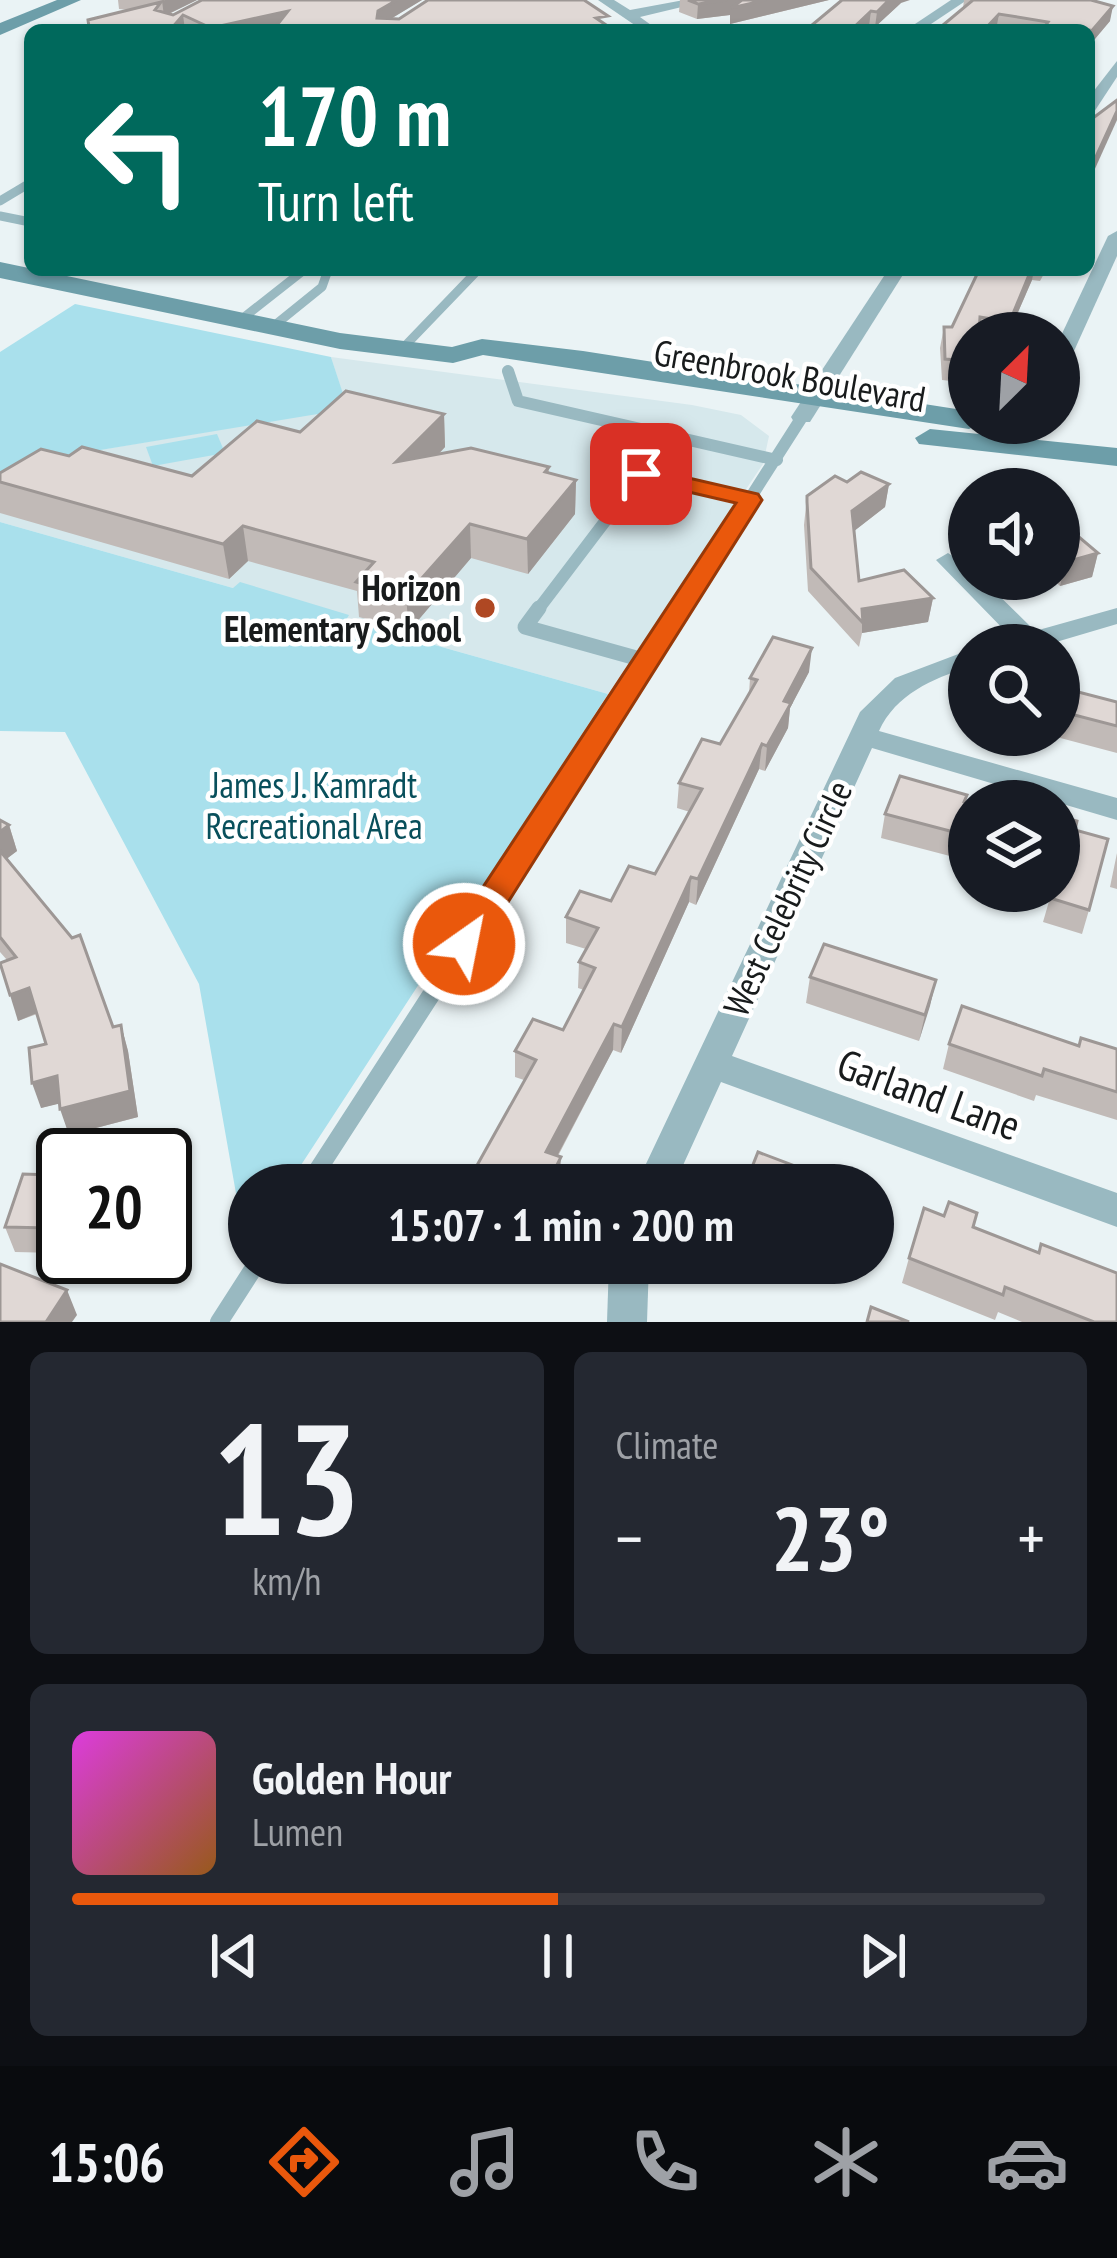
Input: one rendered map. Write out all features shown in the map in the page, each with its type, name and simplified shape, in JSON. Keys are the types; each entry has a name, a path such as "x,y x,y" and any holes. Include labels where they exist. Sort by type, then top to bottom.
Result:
{"main road":[{"path":"0,30 72,0"},
{"name":"Greenbrook Boulevard","path":"27,276 270,330 453,355 482,346 809,406 1005,448 1117,457"},
{"name":"Greenbrook Boulevard","path":"453,355 472,367 948,418"},
{"path":"1080,429 1117,432"}],"street":[{"path":"605,0 641,24"},
{"path":"627,15 704,0"},
{"path":"922,24 960,0"},
{"path":"1095,108 1117,65"},
{"path":"1080,316 1117,236"},
{"path":"809,406 893,276"},
{"path":"985,600 1006,624"},
{"path":"1080,627 1117,616"},
{"name":"West Celebrity Circle","path":"665,1164 862,736 886,697 925,672 948,665"},
{"path":"862,736 1117,809"},
{"name":"Garland Lane","path":"711,1063 1117,1210"},
{"path":"627,1322 628,1284"}],"lane":[{"path":"237,323 296,276"},
{"path":"270,330 322,286 326,276"},
{"path":"402,349 472,276"},
{"path":"508,371 518,401 777,460"},
{"path":"322,1164 809,406"},
{"path":"647,662 525,627 641,474 750,500"},
{"path":"219,1322 243,1284"}],"shaded area":[{"name":"Horizon Elementary School","path":"331,357 692,405 741,415 769,436 763,464 608,694 0,522 0,476 16,464 347,408"}],"green space":[{"path":"75,304 331,357 348,409 16,464 0,476 0,352"},
{"path":"217,434 225,453 153,466 146,447"},
{"name":"James J. Kamradt Recreational Area","path":"0,522 233,588 240,582 349,615 346,620 608,694 302,1164 231,1164 199,984 65,732 0,731"}],"building":[{"path":"202,0 397,0 378,11 377,18 399,19 428,0 584,0 608,16 596,18 605,24 278,24 288,11 229,24 202,24 183,15 175,24 89,24 88,20 161,2 155,10 173,15"},
{"path":"742,0 766,0 731,8"},
{"path":"842,0 889,0 857,24 813,24"},
{"path":"973,0 1091,0 1113,6 1095,27 999,14 990,24 944,24"},
{"path":"1117,100 1117,111 1095,159 1095,116"},
{"path":"976,276 1029,276 1014,312 959,312"},
{"path":"944,327 948,327 948,359 945,359"},
{"path":"346,391 444,414 396,462 471,448 549,467 545,472 576,480 527,539 470,524 406,596 356,582 374,562 243,526 223,544 0,482 0,473 41,449 69,456 82,447 192,476 257,421 300,432"},
{"path":"861,472 889,484 852,511 859,581 904,570 933,598 862,609 863,623 811,568 807,502 807,496 835,476 847,482"},
{"path":"1080,538 1098,553 1080,558"},
{"path":"773,637 812,648 784,701 791,703 767,746 762,744 698,879 691,877 622,1027 614,1024 546,1152 561,1157 558,1164 478,1164 536,1060 515,1051 533,1019 563,1030 595,968 579,962 598,928 566,917 580,891 611,901 629,866 655,874 702,789 679,783 702,739 720,744 757,680 750,678"},
{"path":"1080,692 1117,702 1117,726 1080,716"},
{"path":"900,776 948,790 948,830 885,814"},
{"path":"1080,831 1108,839 1089,910 1080,907"},
{"path":"0,851 72,938 80,935 113,1027 121,1025 130,1091 60,1109 57,1076 32,1083 29,1048 46,1044 29,988 10,995 0,963 16,957 0,937"},
{"path":"824,944 936,980 925,1015 810,977"},
{"path":"962,1006 1079,1046 1081,1038 1117,1049 1117,1092 1044,1069 1042,1076 949,1044"},
{"path":"758,1152 790,1164 753,1164"},
{"path":"23,1174 36,1174 36,1228 5,1227"},
{"path":"949,1202 977,1213 973,1227 1039,1253 1041,1244 1117,1273 1117,1322 1094,1322 1005,1287 1003,1295 909,1258 924,1208 944,1216"},
{"path":"0,1264 36,1278 36,1284 67,1290 46,1322 0,1322"},
{"path":"871,1307 909,1322 867,1322"}],"place":[{"name":"Horizon Elementary School","path":"485,608"}],"route":[{"path":"464,944 750,500 641,474"}]}
